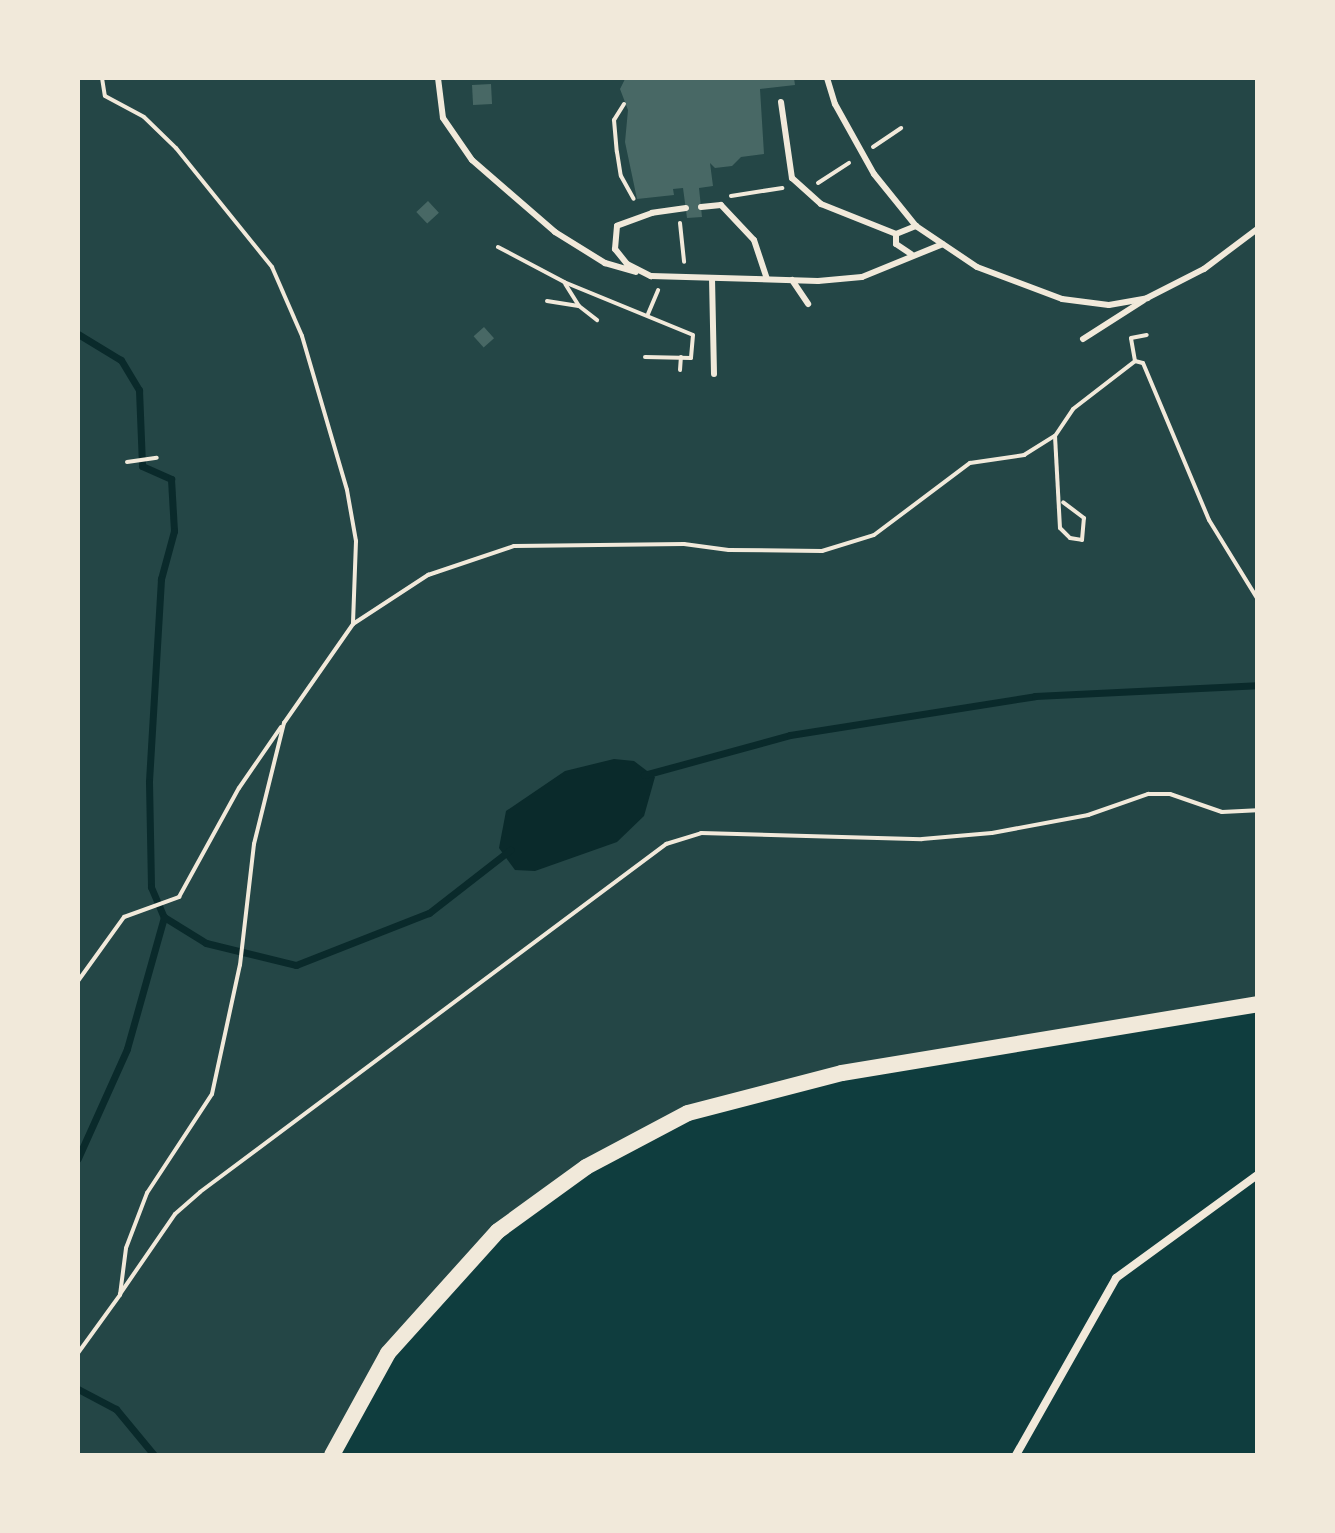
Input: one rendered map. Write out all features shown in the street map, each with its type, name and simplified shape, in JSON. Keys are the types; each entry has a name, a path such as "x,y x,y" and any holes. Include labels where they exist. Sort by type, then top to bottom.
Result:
{"main road":[{"path":"332,1455 388,1353 498,1231 586,1167 688,1113 842,1073 1257,1004"}],"street":[{"path":"1016,1455 1116,1278 1257,1175"}],"lane":[{"path":"438,78 443,118 472,160 555,232 605,263 651,276 792,280 862,277 911,254 943,244"},
{"path":"827,78 835,104 874,174 916,226 977,267 1062,299 1109,305 1147,298"},
{"path":"781,102 792,178 821,204 896,234 916,226"},
{"path":"701,207 721,205 754,240 767,279"},
{"path":"651,276 627,264 615,249 617,226 682,209"},
{"path":"1083,339 1147,298 1204,269 1257,229"},
{"path":"896,234 896,244 911,254"},
{"path":"712,278 714,374"},
{"path":"792,280 808,304"}],"path":[{"path":"102,78 105,96 144,117 176,148 272,267 302,336 347,490 356,541 353,624"},
{"path":"624,104 614,120 617,152 621,176 634,199"},
{"path":"872,148 901,128"},
{"path":"816,184 849,163"},
{"path":"729,196 785,187"},
{"path":"682,209 686,277"},
{"path":"498,247 564,282 693,335 691,358 645,357"},
{"path":"648,314 665,276"},
{"path":"564,282 579,306 597,320"},
{"path":"547,301 579,306"},
{"path":"1147,335 1131,338 1135,361 1150,371 1209,520 1257,598"},
{"path":"680,370 681,357"},
{"path":"78,981 124,917 142,907 163,904 179,897 239,788 353,624 428,575 514,546 684,544 729,550 822,551 874,535 970,463 1024,455 1055,436 1073,409 1135,361"},
{"path":"1055,436 1063,502 1060,528 1070,538 1082,540 1084,518 1063,502"},
{"path":"127,462 157,458"},
{"path":"120,1295 126,1248 147,1193 212,1094 240,965 254,844 284,723"},
{"path":"78,1353 175,1214 200,1192 666,844 701,833 922,839 992,833 1088,815 1148,794 1170,794 1222,812 1257,810"}],"shaded area":[{"path":"78,78 1257,78 1257,1004 842,1073 688,1113 498,1231 388,1353 332,1455 78,1455"},
{"path":"614,759 634,761 655,777 644,816 617,842 535,871 515,870 499,848 506,811 565,771"}],"building":[{"path":"794,78 795,85 760,89 764,154 741,157 732,166 715,168 710,163 713,186 699,188 702,217 687,218 683,188 673,189 674,195 637,199 625,142 628,110 620,89 625,79"},
{"path":"491,84 492,104 473,105 472,85"},
{"path":"428,201 439,213 427,224 416,212"},
{"path":"484,327 494,338 484,348 474,336"}],"waterway":[{"path":"78,334 121,360 139,390 142,466 171,479 174,531 161,579 149,782 151,887 164,917 127,1049 78,1158"},
{"path":"644,775 790,735 1035,696 1257,685"},
{"path":"164,917 206,943 296,965 429,913 510,850"},
{"path":"78,1389 116,1409 154,1455"}]}
